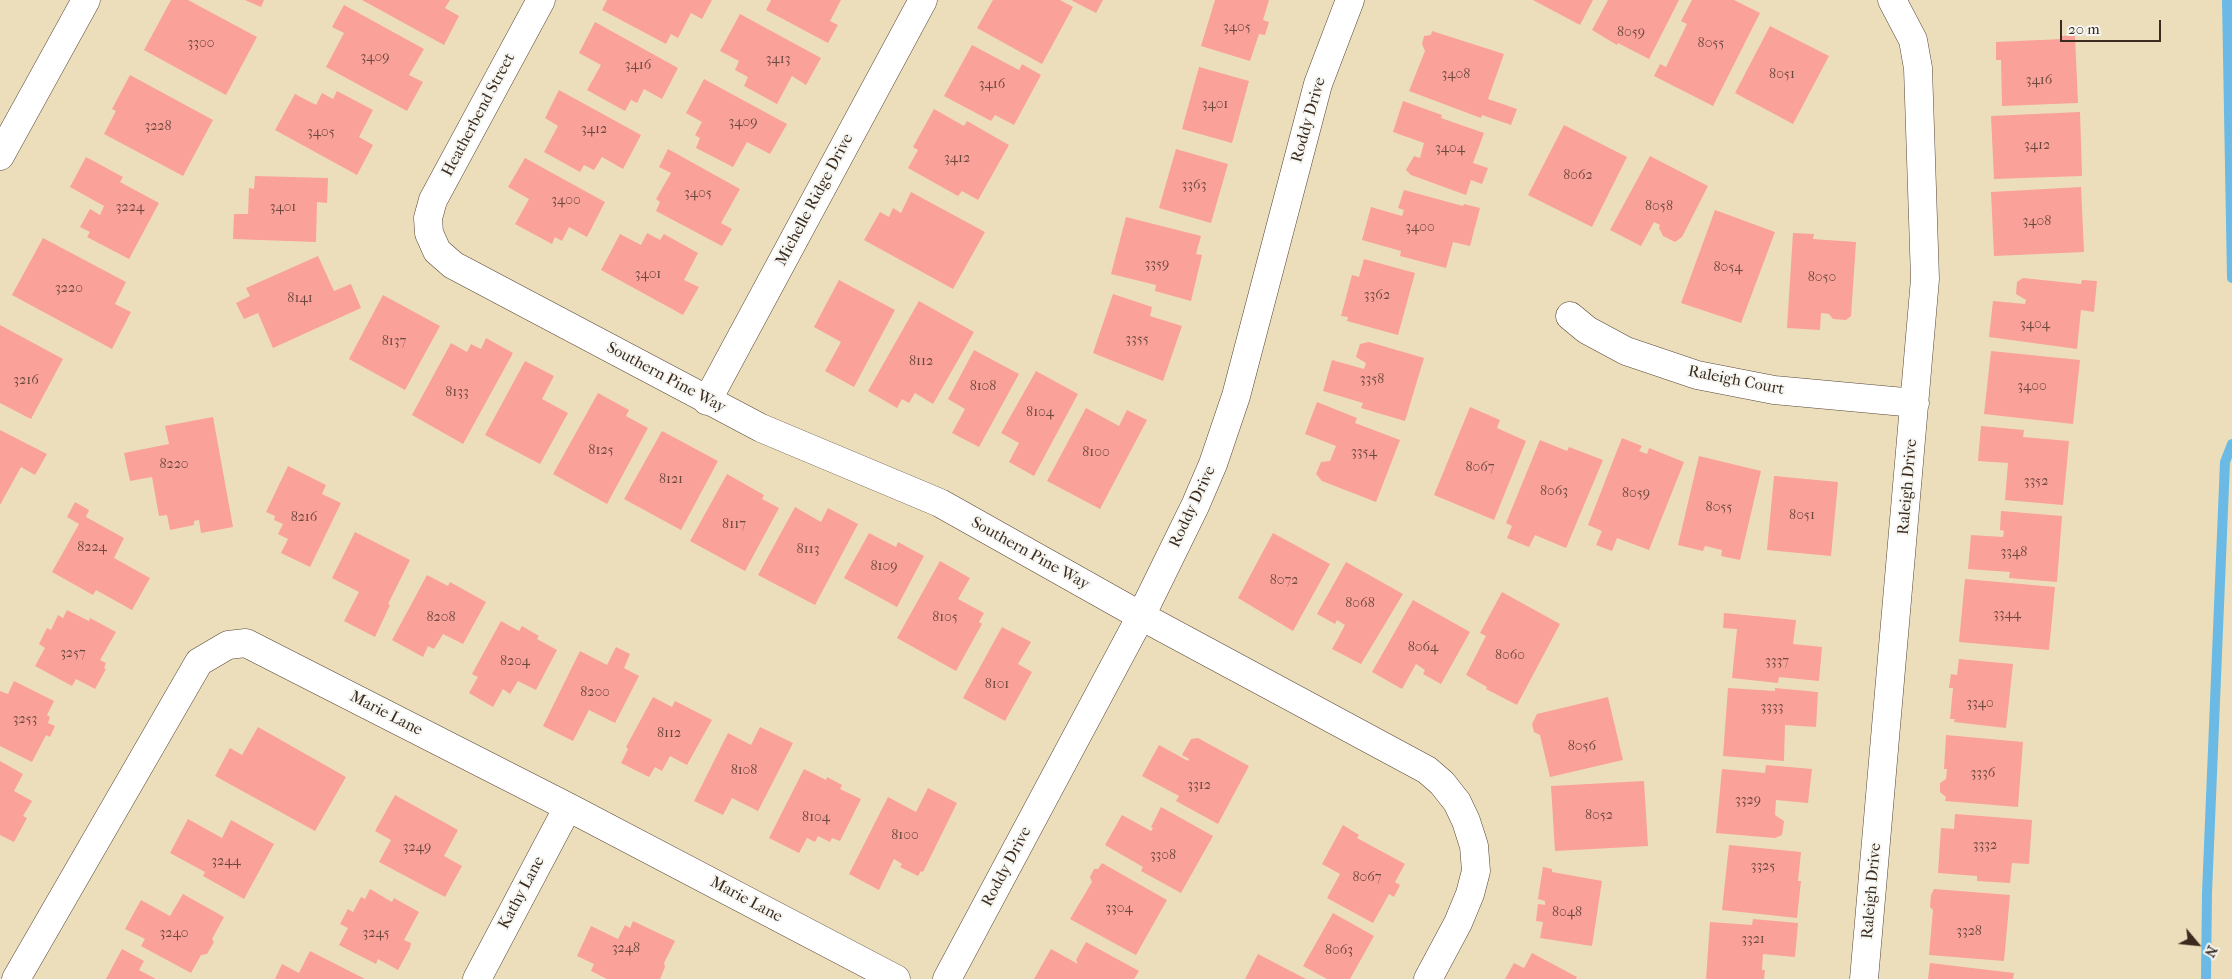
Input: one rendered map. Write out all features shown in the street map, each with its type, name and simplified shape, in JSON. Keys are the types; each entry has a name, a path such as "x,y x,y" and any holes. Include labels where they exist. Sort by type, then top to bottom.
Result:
{"street":[{"path":"0,156 86,0"},
{"name":"Heatherbend Street","path":"429,233 428,218 433,200 541,0"},
{"name":"Michelle Ridge Drive","path":"707,401 923,0"},
{"name":"Roddy Drive","path":"947,979 1141,616 1195,506 1225,431 1236,396 1318,84 1350,0"},
{"name":"Raleigh Drive","path":"1864,979 1925,279 1920,104 1913,40 1892,0"},
{"name":"Southern Pine Way","path":"429,233 437,251 452,265 761,428 940,502 1141,616 1427,770 1442,783 1456,802 1466,821 1474,846 1476,871 1470,894 1458,923 1428,979"},
{"name":"Raleigh Court","path":"1570,316 1600,338 1626,351 1713,379 1774,390 1915,403"},
{"name":"Marie Lane","path":"16,979 199,662 228,645 246,643 568,807 896,979"},
{"name":"Kathy Lane","path":"477,979 568,807"}],"building":[{"path":"171,0 188,0 257,37 226,95 144,50"},
{"path":"245,0 264,0 261,7"},
{"path":"362,0 450,0 445,8 459,16 444,45"},
{"path":"607,0 712,0 702,19 691,13 678,38 671,34 666,44 602,10"},
{"path":"771,0 841,0 830,21 838,25 828,43 766,10"},
{"path":"993,0 1060,0 1073,7 1042,64 977,28"},
{"path":"1071,0 1103,0 1096,13"},
{"path":"1215,0 1269,0 1263,20 1269,22 1265,35 1259,34 1250,61 1201,46"},
{"path":"1533,0 1593,0 1580,25"},
{"path":"1608,0 1679,0 1649,59 1618,43 1617,45 1592,30"},
{"path":"1692,0 1734,0 1760,13 1713,106 1654,76 1660,64 1666,67 1687,24 1681,21"},
{"path":"344,5 424,49 409,75 423,82 407,111 326,67 344,33 332,27"},
{"path":"740,14 821,58 806,85 792,76 777,104 744,86 748,77 735,70 739,61 720,51"},
{"path":"595,22 678,68 662,99 644,89 637,103 631,100 625,111 587,90 601,65 579,53"},
{"path":"1770,26 1829,56 1793,124 1735,93"},
{"path":"1432,31 1504,54 1488,99 1517,109 1511,125 1482,115 1481,118 1409,91 1425,51 1422,44 1424,36 1431,35"},
{"path":"2075,35 2078,103 2002,106 2001,60 1996,60 1996,42 2062,39 2061,36"},
{"path":"972,45 1019,70 1022,64 1041,75 1014,125 995,115 991,121 944,96"},
{"path":"1199,67 1249,81 1232,143 1182,129"},
{"path":"130,75 213,120 183,176 104,134 116,111 112,109"},
{"path":"704,79 787,124 770,154 747,142 733,167 696,148 700,138 695,135 702,122 686,113"},
{"path":"559,90 641,135 623,169 602,157 594,170 584,165 580,172 544,152 558,126 545,118"},
{"path":"337,91 373,110 359,137 373,145 357,175 275,130 295,94 316,105 322,93 333,99"},
{"path":"1403,101 1442,115 1441,118 1484,133 1473,163 1488,168 1482,184 1471,180 1466,195 1411,175 1406,170 1414,156 1420,158 1424,143 1393,132"},
{"path":"934,109 964,126 967,121 1009,145 978,200 962,191 958,196 908,168 918,150 913,147"},
{"path":"2080,112 2082,176 1994,179 1991,116"},
{"path":"1564,125 1627,157 1592,227 1528,195"},
{"path":"668,149 740,189 721,223 732,229 722,246 656,211 660,202 656,199 671,173 659,167"},
{"path":"1176,149 1228,164 1211,223 1159,208"},
{"path":"1650,156 1708,186 1682,237 1675,242 1663,236 1659,228 1660,225 1654,222 1641,246 1610,230"},
{"path":"86,157 123,177 120,182 159,203 129,259 87,237 90,232 80,227 90,209 100,215 104,206 70,187"},
{"path":"525,158 605,202 587,237 569,227 562,241 555,237 552,244 515,224 529,199 508,187"},
{"path":"255,176 328,178 327,203 317,202 316,242 233,239 234,214 248,214 249,188 254,189"},
{"path":"2081,187 2084,252 1994,256 1991,192"},
{"path":"1404,190 1463,206 1464,204 1480,208 1470,246 1453,242 1446,268 1400,256 1401,251 1362,240 1371,207 1402,216 1404,210 1398,208"},
{"path":"911,192 985,232 953,289 864,240 880,212 889,217 893,208 901,213"},
{"path":"1715,210 1775,232 1741,323 1681,303"},
{"path":"1126,217 1201,236 1196,254 1202,255 1191,301 1155,291 1156,285 1111,274"},
{"path":"647,233 660,240 664,234 698,253 684,280 699,287 683,315 601,270 620,234 641,245"},
{"path":"1793,233 1814,234 1813,239 1856,242 1851,316 1846,320 1833,319 1829,314 1821,313 1820,330 1787,328"},
{"path":"43,238 126,282 115,304 131,312 112,349 12,295"},
{"path":"318,256 334,291 351,284 361,308 273,348 258,313 244,319 236,303 250,296 246,288"},
{"path":"1364,259 1415,273 1398,335 1347,321 1348,317 1341,316 1352,275 1359,277"},
{"path":"2023,278 2081,284 2082,280 2097,281 2094,312 2081,310 2077,349 1989,337 1993,301 2025,304 2026,300 2016,294 2017,282"},
{"path":"839,280 895,310 854,387 825,371 841,342 814,327"},
{"path":"1113,294 1152,307 1150,316 1182,326 1163,381 1093,353"},
{"path":"383,295 440,326 405,390 349,359"},
{"path":"919,301 974,332 933,404 915,393 909,403 902,399 897,408 868,391"},
{"path":"0,325 63,359 31,419 0,403"},
{"path":"486,338 513,353 463,444 412,415 451,343 467,352 471,344 481,349"},
{"path":"1369,342 1424,358 1405,421 1361,408 1363,403 1323,391 1332,360 1364,369 1366,363 1356,357 1360,344"},
{"path":"974,350 1019,374 979,447 952,433 965,409 948,399"},
{"path":"1991,351 2080,360 2073,424 1984,414"},
{"path":"525,361 554,376 542,399 568,413 540,464 485,435"},
{"path":"1036,371 1078,394 1034,476 1009,462 1019,443 1001,433"},
{"path":"598,393 629,410 626,416 648,428 607,504 553,474"},
{"path":"1317,402 1357,418 1355,423 1400,440 1376,502 1322,481 1316,474 1321,462 1330,461 1336,446 1305,434"},
{"path":"1470,407 1500,420 1497,428 1526,441 1494,520 1434,495"},
{"path":"1086,408 1119,426 1127,410 1147,420 1100,509 1047,481"},
{"path":"213,417 233,527 201,533 199,520 194,521 194,525 170,530 167,515 159,516 152,477 130,481 124,453 169,444 165,426"},
{"path":"1981,426 2024,430 2023,437 2069,441 2063,505 2005,500 2008,463 1978,461"},
{"path":"0,430 47,454 35,475 21,467 0,505"},
{"path":"662,431 718,461 681,530 624,499"},
{"path":"1622,438 1642,446 1639,451 1647,454 1649,448 1684,462 1649,550 1617,538 1612,551 1596,545 1602,531 1588,525"},
{"path":"1540,440 1567,451 1569,447 1603,460 1566,548 1535,535 1529,547 1507,538 1512,526 1506,523"},
{"path":"1699,456 1761,471 1740,560 1721,556 1722,550 1705,546 1703,551 1678,545"},
{"path":"288,466 326,485 322,494 341,503 310,567 281,553 288,539 278,534 283,524 274,520 275,516 266,512"},
{"path":"727,474 764,495 762,499 779,508 745,571 690,541"},
{"path":"1774,476 1838,482 1831,556 1767,550"},
{"path":"75,502 89,510 86,517 124,538 114,558 150,578 132,610 96,590 93,595 52,572 79,524 67,517"},
{"path":"795,507 821,522 828,508 858,524 815,605 758,575"},
{"path":"2001,511 2062,516 2057,582 2009,578 2010,572 1968,569 1971,535 2003,537 2004,531 2000,530"},
{"path":"355,532 410,560 388,604 390,605 375,637 344,621 359,592 332,578"},
{"path":"869,533 896,547 898,542 924,556 897,607 844,578"},
{"path":"1273,533 1330,564 1293,631 1238,598"},
{"path":"940,561 970,578 958,599 984,613 979,622 982,624 956,671 897,638"},
{"path":"1346,562 1403,594 1361,664 1332,649 1345,625 1337,620 1335,624 1317,614"},
{"path":"427,575 448,586 450,582 486,602 463,644 443,634 434,649 428,646 423,657 392,640"},
{"path":"1965,579 2055,587 2049,650 1959,642"},
{"path":"1502,592 1560,624 1517,705 1486,689 1487,687 1466,675 1486,636 1480,633"},
{"path":"1413,600 1470,632 1441,684 1423,674 1425,670 1416,664 1402,689 1372,672"},
{"path":"67,610 89,621 90,618 116,632 100,660 106,663 104,668 106,669 95,689 76,679 72,686 35,666 45,648 39,644 47,628 51,630 58,615 63,618"},
{"path":"1724,613 1796,620 1793,644 1822,647 1819,681 1779,677 1778,683 1732,678 1737,629 1723,628"},
{"path":"501,621 519,631 522,626 539,636 537,639 557,650 536,690 518,681 510,694 503,689 493,707 469,693 478,677 472,674"},
{"path":"1002,627 1031,642 1018,664 1032,672 1005,721 963,698"},
{"path":"616,647 630,654 624,668 639,676 615,723 589,710 573,741 543,726 580,651 607,665"},
{"path":"1959,659 2013,664 2006,728 1954,722 1955,719 1950,719 1953,688 1949,688 1951,674 1957,675"},
{"path":"14,681 54,701 47,715 50,717 48,723 55,726 50,737 46,735 32,762 0,746 0,691 8,694"},
{"path":"1728,688 1775,691 1775,688 1818,692 1816,727 1785,725 1784,761 1723,756"},
{"path":"653,697 672,707 675,701 712,720 687,765 670,756 662,771 655,767 649,777 621,763 628,749 626,747"},
{"path":"1608,697 1623,760 1550,777 1540,735 1534,732 1532,724 1537,714"},
{"path":"258,727 346,777 315,831 215,776 230,748 242,755"},
{"path":"760,727 793,743 758,811 732,798 723,815 694,801 728,733 751,745"},
{"path":"1946,735 2023,742 2018,807 1945,801 1946,797 1940,792 1940,783 1946,779 1947,769 1944,769"},
{"path":"1198,738 1249,766 1218,824 1176,801 1179,796 1142,776 1159,745 1188,761 1189,759 1182,755 1191,739"},
{"path":"0,761 23,774 14,791 32,801 23,816 27,818 14,842 0,835"},
{"path":"1766,765 1812,769 1808,803 1776,800 1775,815 1784,821 1782,835 1775,838 1716,833 1722,769 1765,773"},
{"path":"804,769 826,780 827,777 842,785 840,789 861,799 840,841 832,838 830,842 818,836 815,842 807,838 799,853 769,838"},
{"path":"1644,781 1648,846 1555,851 1551,786"},
{"path":"928,788 957,803 923,872 921,871 918,876 900,867 902,864 894,859 879,890 849,874 888,797 916,812"},
{"path":"395,795 458,830 444,856 462,866 445,897 379,862 391,840 375,831"},
{"path":"1161,807 1213,836 1181,893 1141,871 1143,867 1105,845 1122,815 1151,831 1153,828 1151,827"},
{"path":"1955,814 2032,820 2029,864 2012,863 2010,883 1977,881 1977,876 1938,873 1941,828 1954,829"},
{"path":"188,819 222,838 231,820 274,844 244,899 203,876 205,872 170,853"},
{"path":"1343,825 1359,835 1357,838 1405,864 1395,882 1400,885 1394,897 1389,894 1373,923 1327,898 1340,874 1322,864"},
{"path":"1729,845 1801,852 1798,881 1801,881 1797,918 1722,910"},
{"path":"1102,863 1167,900 1136,955 1070,919 1092,882 1090,877 1094,869 1098,869"},
{"path":"1543,867 1552,869 1552,872 1602,881 1592,946 1540,938 1543,922 1536,921 1538,904 1545,905 1545,901 1538,899"},
{"path":"370,889 392,902 394,898 419,912 404,940 411,943 410,948 398,970 378,959 376,964 339,945 348,928 340,924 348,909 353,912 361,897 365,899"},
{"path":"1934,889 2010,895 2004,961 1929,955 1933,910 1930,907 1931,895"},
{"path":"183,894 224,917 212,939 214,942 207,954 201,955 191,973 141,946 145,939 125,929 141,900 170,916"},
{"path":"1333,913 1374,936 1350,979 1327,979 1303,966"},
{"path":"1753,919 1798,923 1795,957 1763,954 1762,970 1765,970 1764,979 1706,979 1710,922 1752,925"},
{"path":"633,921 675,941 664,963 665,967 660,979 607,979 591,971 594,964 577,956 591,926 618,939 625,925 630,928"},
{"path":"1086,942 1139,971 1134,979 1034,979 1051,949 1078,964 1076,960"},
{"path":"122,949 144,961 139,970 156,979 106,979"},
{"path":"310,951 365,979 275,979 282,964 299,973"},
{"path":"1532,953 1577,977 1576,979 1505,979 1514,963 1524,968"},
{"path":"1258,954 1306,979 1245,979"},
{"path":"1930,963 2014,973 2013,979 1928,979"}],"waterway":[{"path":"2227,0 2232,278"},
{"path":"2206,979 2207,893 2225,462 2232,444"}]}
